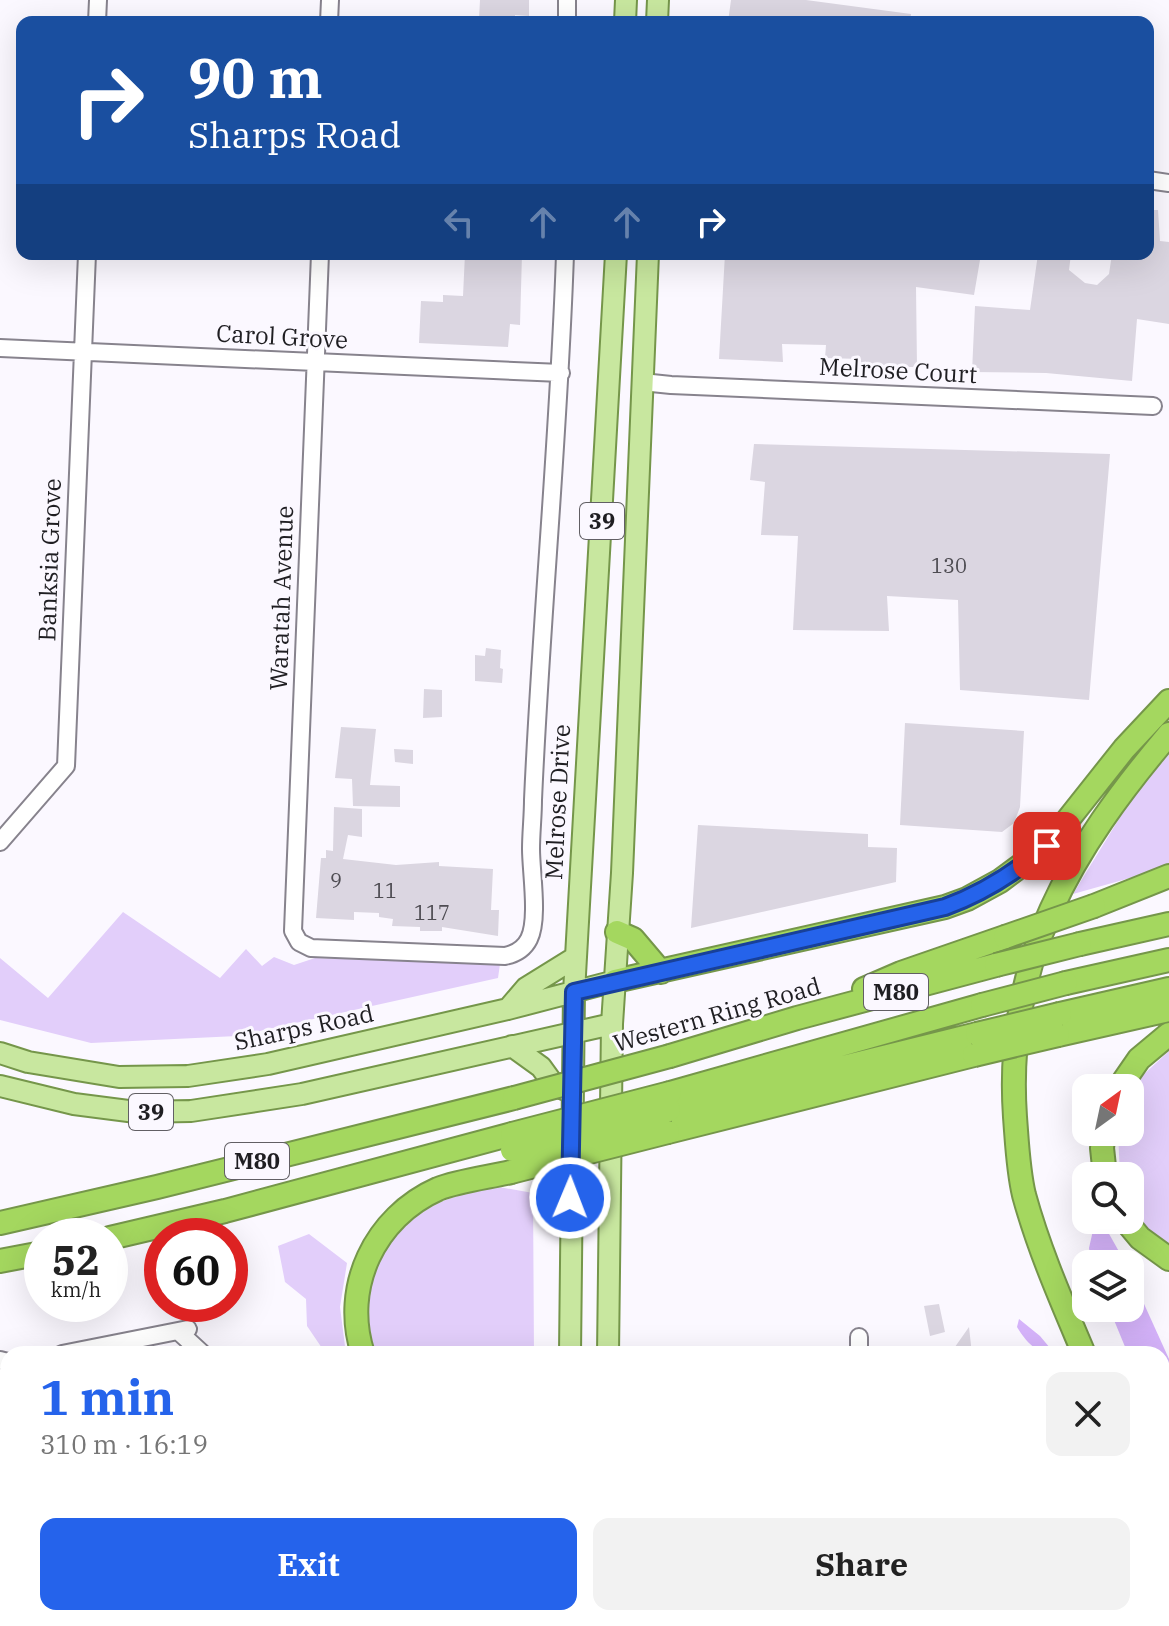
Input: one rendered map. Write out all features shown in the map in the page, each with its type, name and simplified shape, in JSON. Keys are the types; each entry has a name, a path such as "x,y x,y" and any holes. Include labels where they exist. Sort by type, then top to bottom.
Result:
{"highway":[{"path":"615,981 945,907 967,899 1020,868 1047,846 1124,749 1169,701"},
{"path":"1081,1346 1054,1283 1023,1192 1014,1093 1018,1010 1042,929 1066,880 1109,811 1169,734"},
{"path":"797,1018 901,973 1094,906 1169,876"},
{"name":"Western Ring Road","path":"0,1223 514,1098 996,965 1169,924"},
{"path":"617,932 633,939 661,972"},
{"name":"M80","path":"128,1234 512,1152 669,1112 982,1005 1169,960"},
{"path":"361,1346 357,1323 361,1274 377,1238 403,1209 423,1196 512,1152 669,1112 1059,1025 1169,989"},
{"path":"1059,1025 1169,1010"},
{"path":"1129,1074 1139,1059 1169,1034"},
{"path":"1137,1234 1169,1259"},
{"path":"0,1261 24,1256"}],"main road":[{"name":"Melrose Drive","path":"570,1346 574,992 616,260"},
{"name":"39","path":"0,1086 74,1104 136,1112 191,1111 248,1104 612,1024 648,260"},
{"path":"602,525 636,527"},
{"path":"508,1009 526,988 576,957"},
{"name":"Sharps Road","path":"0,1053 28,1062 119,1077 188,1076 241,1069 508,1009 615,981"},
{"path":"608,1346 612,1024"},
{"path":"512,1046 541,1067 554,1085 571,1092"},
{"path":"114,1109 119,1077"}],"street":[{"name":"Banksia Grove","path":"0,842 66,766 87,260"},
{"name":"Waratah Avenue","path":"320,260 293,931 299,942 318,949 505,956 517,952 525,944"},
{"name":"Melrose Drive","path":"525,944 530,937 532,921 531,847 540,645 561,373 565,260"},
{"name":"Carol Grove","path":"0,348 561,373"},
{"name":"Melrose Court","path":"642,382 1153,406"},
{"path":"114,1346 178,1331"},
{"path":"178,1331 186,1346"},
{"path":"178,1331 194,1346"}],"shaded area":[{"path":"1169,753 1169,867 1073,894 1125,809"},
{"path":"123,912 220,978 246,949 262,966 274,957 294,965 315,958 500,964 498,978 237,1036 91,1043 0,1020 0,958 48,998"},
{"path":"1169,1051 1169,1248 1144,1223 1144,1162 1119,1162 1119,1146 1144,1146 1144,1074"},
{"path":"499,1187 533,1193 534,1346 371,1346 366,1310 369,1288 388,1247 420,1215 439,1203"},
{"path":"309,1234 347,1263 340,1307 345,1346 321,1346 307,1326 306,1299 285,1282 278,1246"},
{"path":"1092,1234 1109,1234 1118,1250 1089,1250"},
{"path":"1144,1304 1163,1346 1125,1346 1115,1322 1144,1322"},
{"path":"1019,1319 1048,1346 1033,1346 1017,1327"}],"building":[{"path":"480,0 529,0 529,16 479,16"},
{"path":"731,0 806,0 911,14 911,16 729,16"},
{"path":"1154,210 1158,210 1160,241 1169,242 1169,324 1137,319 1132,381 1046,373 972,372 975,306 1030,310 1037,260 1070,260 1069,270 1085,283 1097,285 1109,274 1111,260 1154,260"},
{"path":"465,260 522,260 520,325 510,324 508,347 419,343 421,301 443,302 443,295 463,296"},
{"path":"725,260 980,260 974,295 916,287 917,367 861,367 861,359 825,358 826,345 782,344 783,362 719,359"},
{"path":"754,444 1110,454 1089,700 960,690 958,600 887,596 889,631 793,630 798,536 761,535 765,482 750,480"},
{"path":"486,648 501,650 502,683 475,681 475,655 485,656"},
{"path":"424,689 442,690 442,717 423,718"},
{"path":"905,723 1024,731 1020,807 1014,823 1002,832 900,825"},
{"path":"341,727 376,729 370,785 400,786 400,807 353,806 352,779 335,778"},
{"path":"394,749 413,750 413,764 395,762"},
{"path":"334,807 362,809 362,837 348,835 343,859 396,865 439,862 439,866 493,869 491,910 499,910 498,936 442,927 442,931 420,931 420,927 392,926 393,919 379,917 379,913 354,912 354,920 316,918 321,858 326,858 326,850 333,851"},
{"path":"698,825 868,834 868,847 897,848 896,882 691,928"},
{"path":"939,1304 945,1332 930,1336 924,1306"},
{"path":"969,1327 971,1346 956,1346"}],"route":[{"path":"570,1198 574,992 945,907 1000,881 1047,846"}]}
